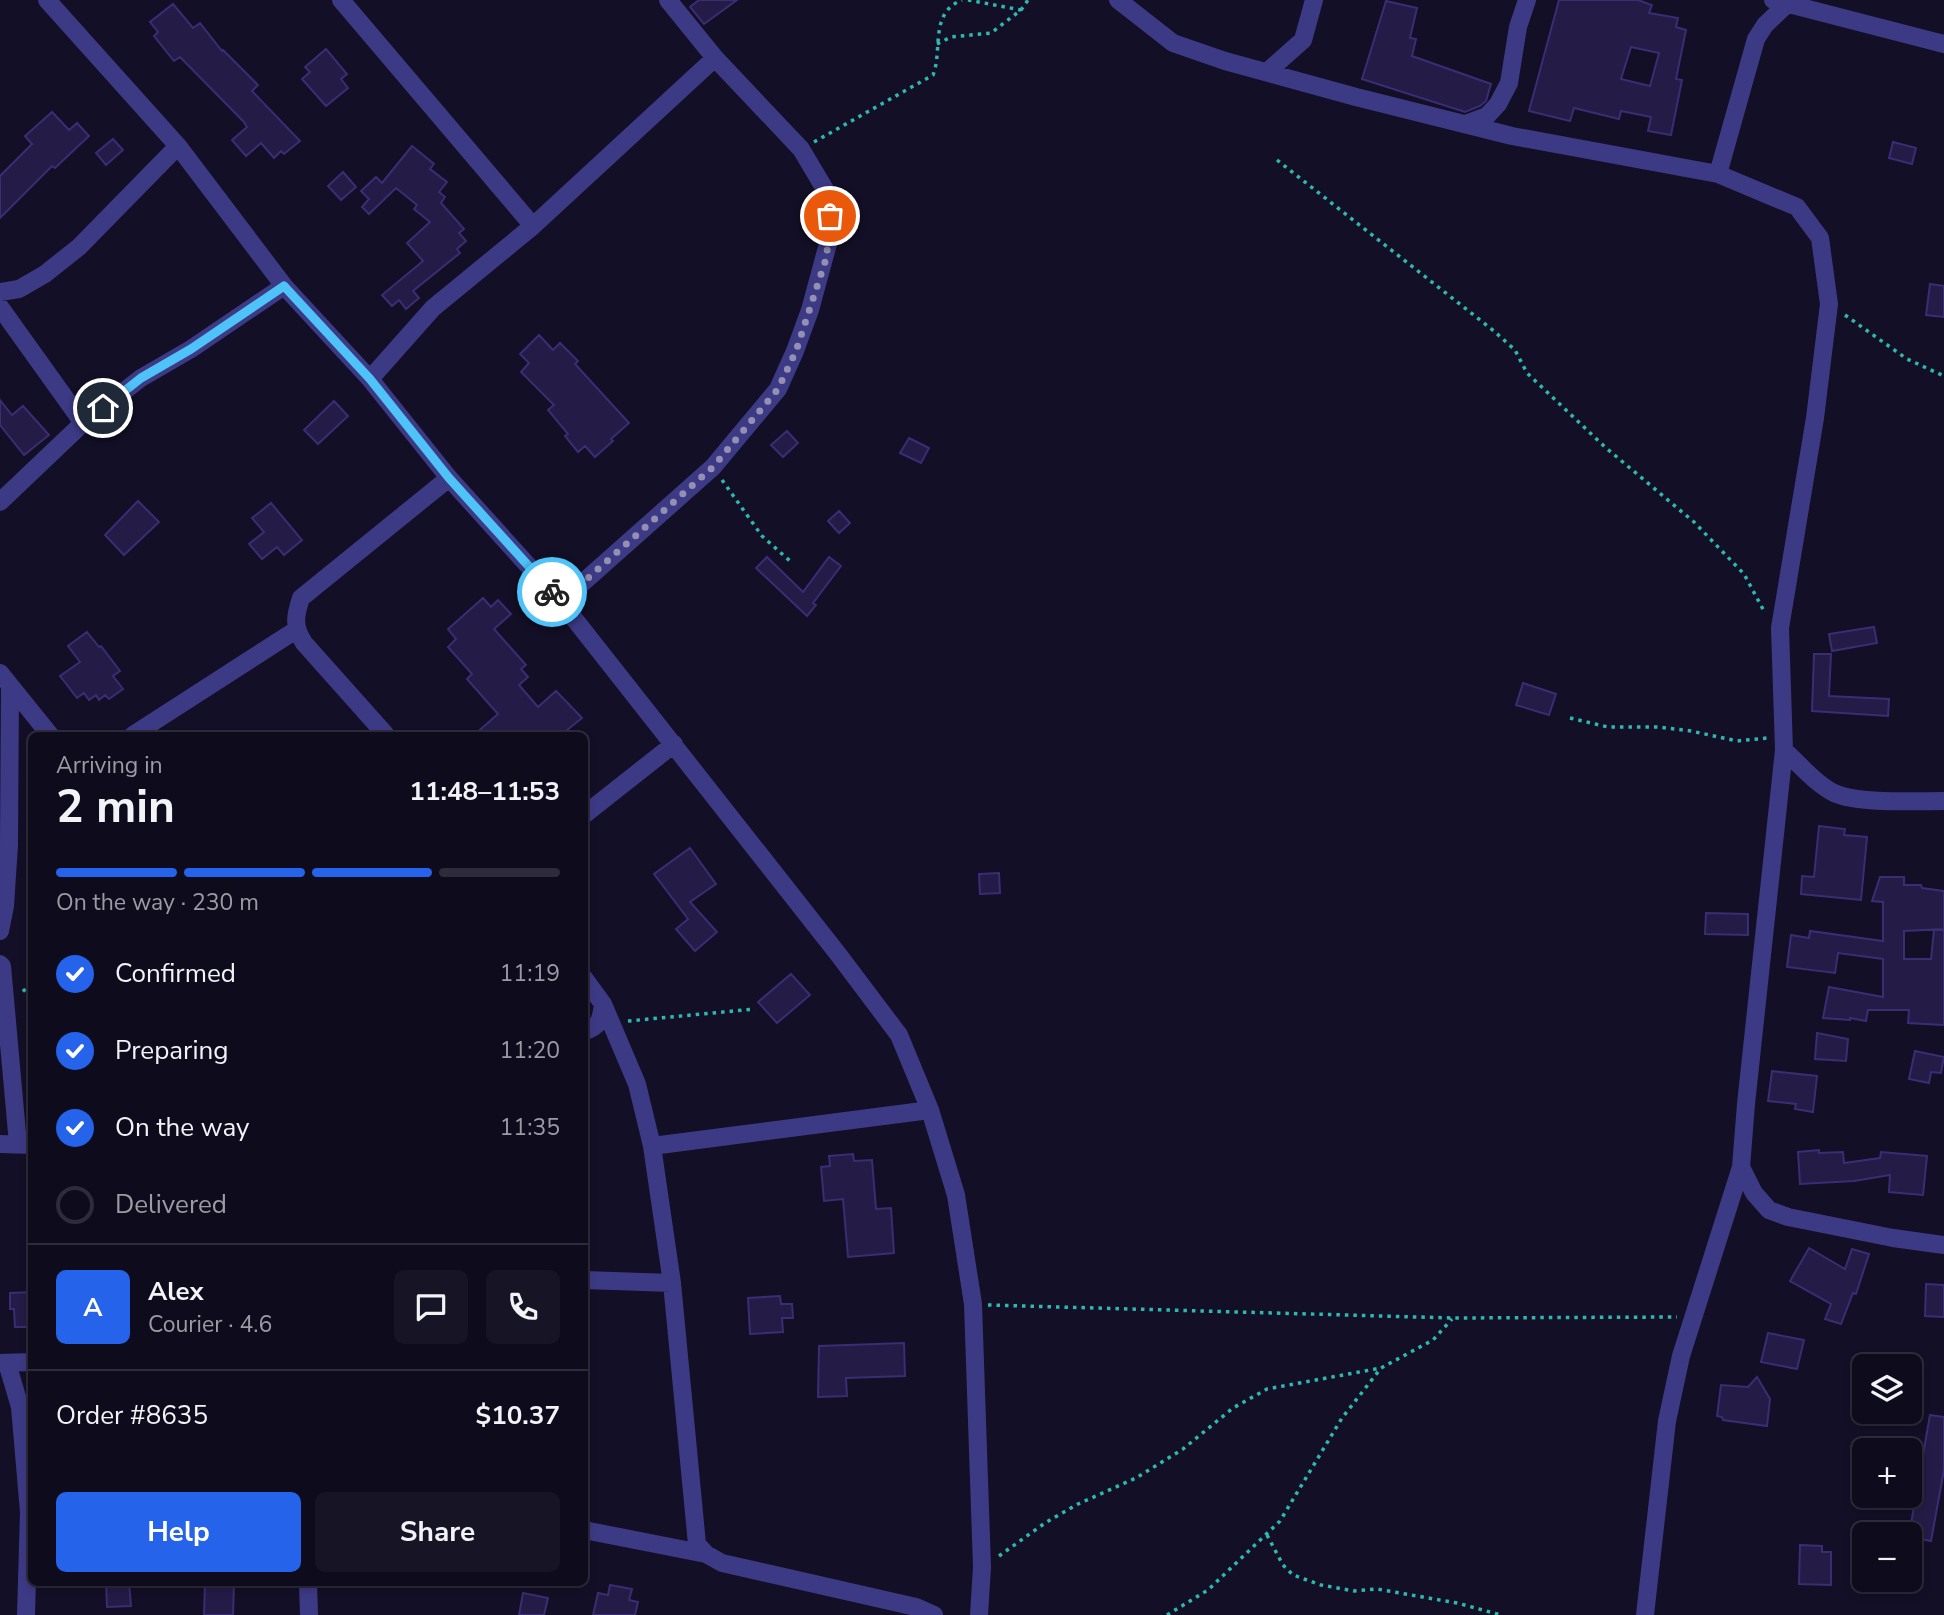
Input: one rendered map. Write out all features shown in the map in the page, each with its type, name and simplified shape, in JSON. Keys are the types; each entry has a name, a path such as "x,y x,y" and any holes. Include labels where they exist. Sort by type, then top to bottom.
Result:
{"street":[{"path":"47,0 178,146 284,286 370,379 449,478 561,602 838,954 898,1035 930,1110 956,1195 973,1304 982,1567 979,1615"},
{"path":"341,0 533,226"},
{"path":"561,602 713,467 778,389 796,351 825,262 829,240 830,216 825,191 801,149 715,58 668,0"},
{"path":"1118,0 1173,43 1268,72 1512,136 1718,174 1797,207 1820,238 1829,304 1815,418 1780,628 1783,743 1741,1167 1681,1356 1667,1421 1645,1615"},
{"path":"1268,72 1303,40 1314,0"},
{"path":"1466,124 1487,116 1498,104 1509,83 1518,27 1527,0"},
{"path":"1718,174 1756,39 1780,2 1944,44"},
{"path":"370,379 433,308 533,226 715,58"},
{"path":"0,292 19,289 46,274 79,247 178,146"},
{"path":"0,502 83,423 141,378 191,349 284,286"},
{"path":"0,307 83,423"},
{"path":"383,732 296,630 295,614 302,598 449,478"},
{"path":"138,732 296,630"},
{"path":"5,679 48,732"},
{"path":"0,931 5,906 9,845 5,679"},
{"path":"1783,743 1821,784 1835,793 1851,797 1944,801"},
{"path":"588,812 674,744"},
{"path":"0,964 16,1144"},
{"path":"588,983 612,1022 637,1084 652,1146 672,1283 697,1544 706,1554"},
{"path":"588,1030 595,1028 601,1020 603,1004"},
{"path":"652,1146 930,1110"},
{"path":"1741,1167 1754,1193 1769,1210 1788,1217 1893,1238 1944,1245"},
{"path":"588,1280 672,1283"},
{"path":"28,1362 3,1363 26,1410 28,1461"},
{"path":"588,1531 706,1554 722,1563 916,1607 934,1615"},
{"path":"26,1615 28,1564"},
{"path":"308,1586 309,1615"}],"path":[{"path":"801,149 930,77 935,71 941,23 947,10 965,0 1021,10"},
{"path":"937,44 951,37 990,33 1021,10 1028,0"},
{"path":"1277,160 1515,350 1527,373 1632,472 1694,522 1744,574 1761,608 1780,628"},
{"path":"1829,304 1907,359 1944,376"},
{"path":"713,467 762,536 790,561"},
{"path":"1570,718 1608,727 1658,727 1737,741 1783,743"},
{"path":"612,1022 755,1009"},
{"path":"973,1304 1453,1318 1693,1317"},
{"path":"982,1567 1045,1523 1159,1464 1183,1449 1233,1408 1267,1389 1381,1368 1433,1340 1453,1318"},
{"path":"1167,1615 1208,1590 1280,1521 1342,1418 1381,1368"},
{"path":"1267,1535 1283,1564 1293,1575 1321,1585 1354,1591 1377,1589 1501,1615"}],"building":[{"path":"699,0 737,0 704,24 690,7"},
{"path":"1559,0 1638,0 1652,5 1649,13 1678,18 1676,27 1686,30 1676,79 1682,80 1671,135 1648,131 1651,117 1621,111 1619,119 1574,108 1570,121 1529,111","holes":["1631,47 1659,53 1650,86 1621,79"]},
{"path":"1386,1 1417,8 1410,38 1416,39 1412,56 1491,84 1486,101 1465,112 1362,79"},
{"path":"173,4 193,28 200,23 222,51 258,85 252,91 300,141 284,154 281,151 274,158 261,143 246,156 232,140 247,127 243,121 180,57 174,61 154,36 158,32 150,22"},
{"path":"326,49 347,74 341,79 348,88 326,106 302,79 310,72 305,67"},
{"path":"52,112 69,130 77,123 89,136 55,168 52,166 0,218 0,176 32,144 25,136"},
{"path":"113,139 123,150 106,165 96,153"},
{"path":"1893,142 1916,148 1912,164 1889,158"},
{"path":"412,146 434,164 430,169 447,182 439,192 445,197 441,203 464,229 459,233 466,241 457,249 460,253 413,291 419,298 406,309 399,300 392,306 382,295 423,261 407,243 430,222 414,209 417,205 396,188 369,214 362,207 369,199 361,191 376,177 382,183"},
{"path":"343,172 356,187 341,200 328,186"},
{"path":"1930,284 1944,286 1944,317 1926,315"},
{"path":"539,335 553,350 560,343 578,361 575,364 629,423 595,457 585,446 578,452 565,436 568,434 548,410 554,405 521,372 529,363 520,354"},
{"path":"0,400 12,415 23,406 49,435 24,455 0,425"},
{"path":"334,401 348,416 318,444 304,430"},
{"path":"787,431 798,443 783,457 771,445"},
{"path":"909,438 929,448 921,463 900,453"},
{"path":"138,501 159,522 124,555 105,535"},
{"path":"271,503 302,540 284,555 277,547 262,559 249,544 264,532 252,518"},
{"path":"839,511 850,523 839,533 828,521"},
{"path":"767,557 803,592 829,557 841,566 813,603 816,605 807,616 756,568"},
{"path":"483,598 491,607 498,600 511,614 494,629 526,665 521,669 528,677 519,685 538,707 556,691 582,718 565,732 477,732 498,714 467,679 472,674 448,647 456,639 448,629"},
{"path":"1874,627 1877,643 1832,651 1829,634"},
{"path":"87,632 120,671 113,676 123,689 109,699 105,695 99,700 96,695 89,700 84,693 77,698 60,676 80,662 68,646"},
{"path":"1814,654 1831,654 1829,696 1889,699 1888,716 1812,711"},
{"path":"1523,683 1556,694 1549,715 1516,705"},
{"path":"1819,826 1845,829 1844,835 1867,837 1861,900 1801,894 1802,876 1814,877"},
{"path":"690,848 716,884 690,902 717,932 695,951 676,929 688,919 654,874"},
{"path":"999,873 1000,893 980,894 979,874"},
{"path":"1880,877 1904,877 1904,885 1921,885 1922,888 1944,891 1944,929 1904,931 1904,959 1931,959 1934,930 1944,930 1944,1025 1908,1023 1909,1010 1868,1010 1866,1021 1823,1018 1829,987 1883,997 1883,959 1838,953 1835,973 1787,967 1791,935 1809,938 1810,931 1883,941 1883,902 1872,901"},
{"path":"1706,913 1748,914 1748,935 1705,934"},
{"path":"791,974 810,995 777,1023 758,1002"},
{"path":"1817,1033 1848,1039 1846,1061 1815,1059"},
{"path":"1915,1051 1944,1057 1941,1073 1931,1072 1929,1083 1909,1079"},
{"path":"1772,1071 1817,1076 1813,1112 1795,1109 1796,1104 1768,1101"},
{"path":"1819,1150 1819,1153 1843,1152 1844,1163 1880,1158 1881,1152 1927,1156 1923,1195 1889,1192 1890,1175 1854,1181 1800,1184 1798,1152"},
{"path":"853,1154 854,1161 872,1160 876,1209 891,1208 894,1253 848,1257 843,1199 824,1201 821,1167 830,1166 829,1156"},
{"path":"1809,1248 1845,1269 1852,1249 1869,1254 1856,1294 1853,1293 1841,1324 1825,1319 1831,1304 1790,1281"},
{"path":"1926,1284 1944,1285 1944,1317 1925,1316"},
{"path":"28,1292 28,1327 15,1327 14,1309 10,1309 10,1293"},
{"path":"780,1296 781,1304 792,1304 793,1318 782,1318 783,1332 750,1334 748,1298"},
{"path":"1768,1333 1804,1340 1797,1369 1761,1362"},
{"path":"904,1343 905,1376 846,1378 847,1396 818,1397 819,1346"},
{"path":"1757,1377 1770,1399 1767,1426 1723,1420 1717,1416 1721,1385 1748,1387"},
{"path":"1930,1415 1944,1417 1944,1470 1931,1541 1922,1539 1922,1522 1912,1522 1914,1508 1922,1508 1922,1461"},
{"path":"1800,1545 1822,1546 1822,1552 1831,1552 1831,1585 1799,1584"},
{"path":"610,1585 632,1589 629,1600 638,1602 635,1615 593,1615 598,1593 608,1595"},
{"path":"106,1586 129,1586 131,1606 107,1607"},
{"path":"205,1586 234,1586 233,1615 204,1615"},
{"path":"523,1593 548,1598 544,1615 519,1615"}],"way so far":[{"path":"552,592 561,602 687,491 713,467 778,389 796,351 825,262 830,216"}],"route":[{"path":"103,408 141,378 191,349 284,286 370,379 449,478 552,592"}]}
